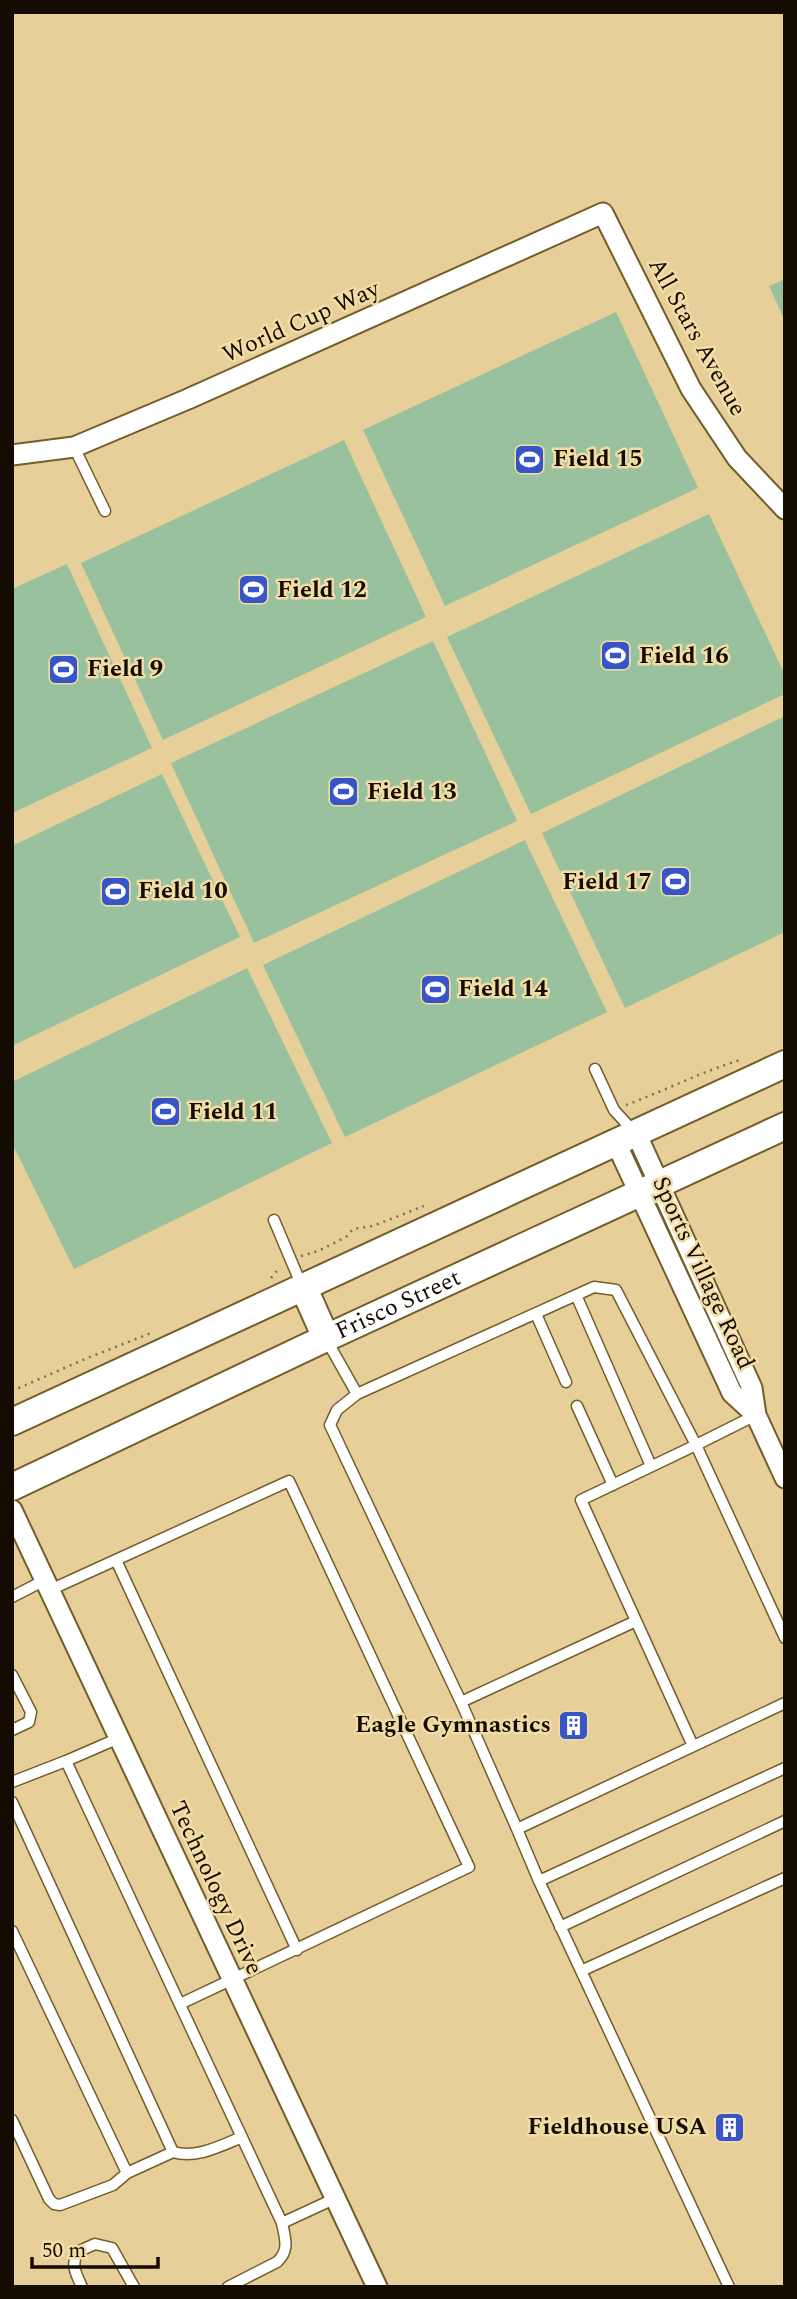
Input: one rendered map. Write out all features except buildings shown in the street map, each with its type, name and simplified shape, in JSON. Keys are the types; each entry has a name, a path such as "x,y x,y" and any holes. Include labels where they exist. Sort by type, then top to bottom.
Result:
{"street":[{"name":"World Cup Way","path":"12,455 74,446 201,393 603,213"},
{"name":"All Stars Avenue","path":"603,213 691,388 737,458 785,509"},
{"path":"12,1422 785,1064"},
{"name":"Frisco Street","path":"12,1487 326,1338 785,1126"},
{"name":"Sports Village Road","path":"626,1138 650,1189 732,1393 756,1415 785,1478"},
{"path":"303,1286 326,1338"},
{"name":"Technology Drive","path":"12,1510 377,2287"}],"lane":[{"path":"74,446 105,511"},
{"path":"595,1069 626,1138"},
{"path":"614,1110 626,1138"},
{"path":"274,1220 303,1286"},
{"path":"729,2287 560,1927 461,1702 330,1426 337,1410 357,1394 594,1287 617,1290 696,1445 785,1638"},
{"path":"576,1295 651,1466"},
{"path":"536,1314 566,1382"},
{"path":"326,1338 357,1394"},
{"path":"577,1406 613,1485"},
{"path":"693,1746 581,1500 756,1415"},
{"path":"12,1597 116,1560 289,1480 469,1867 180,2004"},
{"path":"116,1560 297,1950"},
{"path":"461,1702 636,1621"},
{"path":"12,1675 31,1712 29,1722 12,1730"},
{"path":"517,1829 785,1703"},
{"path":"12,1782 119,1738"},
{"path":"66,1761 282,2223 286,2244 284,2256 228,2287"},
{"path":"539,1881 785,1769"},
{"path":"12,1802 173,2152"},
{"path":"560,1927 785,1821"},
{"path":"581,1971 785,1878"},
{"path":"12,1931 127,2173"},
{"path":"12,2120 50,2199 54,2204 60,2205 113,2185 127,2173 173,2152 183,2155 213,2150 242,2137"},
{"path":"282,2223 336,2198"},
{"path":"82,2287 73,2268 75,2258 78,2252 94,2244 113,2248 134,2287"}],"path":[{"path":"614,1110 690,1077 743,1058"},
{"path":"270,1280 279,1268 291,1260 318,1251 346,1237 354,1229 373,1226 428,1205"},
{"path":"12,1391 157,1331"}],"green space":[{"path":"785,279 785,321 769,286"},
{"name":"Field 15","path":"616,312 698,488 445,606 363,430"},
{"name":"Field 12","path":"344,440 426,617 163,740 81,563"},
{"name":"Field 16","path":"709,514 785,675 785,694 531,814 447,637"},
{"name":"Field 9","path":"67,564 152,748 12,813 12,589"},
{"name":"Field 13","path":"433,641 517,821 254,943 171,763"},
{"name":"Field 17","path":"785,716 785,932 625,1008 542,833"},
{"name":"Field 10","path":"162,774 240,937 12,1046 12,846"},
{"name":"Field 14","path":"525,840 607,1012 345,1137 263,965"},
{"name":"Field 11","path":"247,968 332,1143 74,1269 12,1143 12,1082"}],"place":[{"name":"Field 15","path":"530,459"},
{"name":"Field 12","path":"254,590"},
{"name":"Field 16","path":"616,656"},
{"name":"Field 9","path":"64,669"},
{"name":"Field 13","path":"344,792"},
{"name":"Field 17","path":"675,882"},
{"name":"Field 10","path":"115,891"},
{"name":"Field 14","path":"435,989"},
{"name":"Field 11","path":"165,1112"},
{"name":"Eagle Gymnastics","path":"574,1725"},
{"name":"Fieldhouse USA","path":"730,2127"}]}
